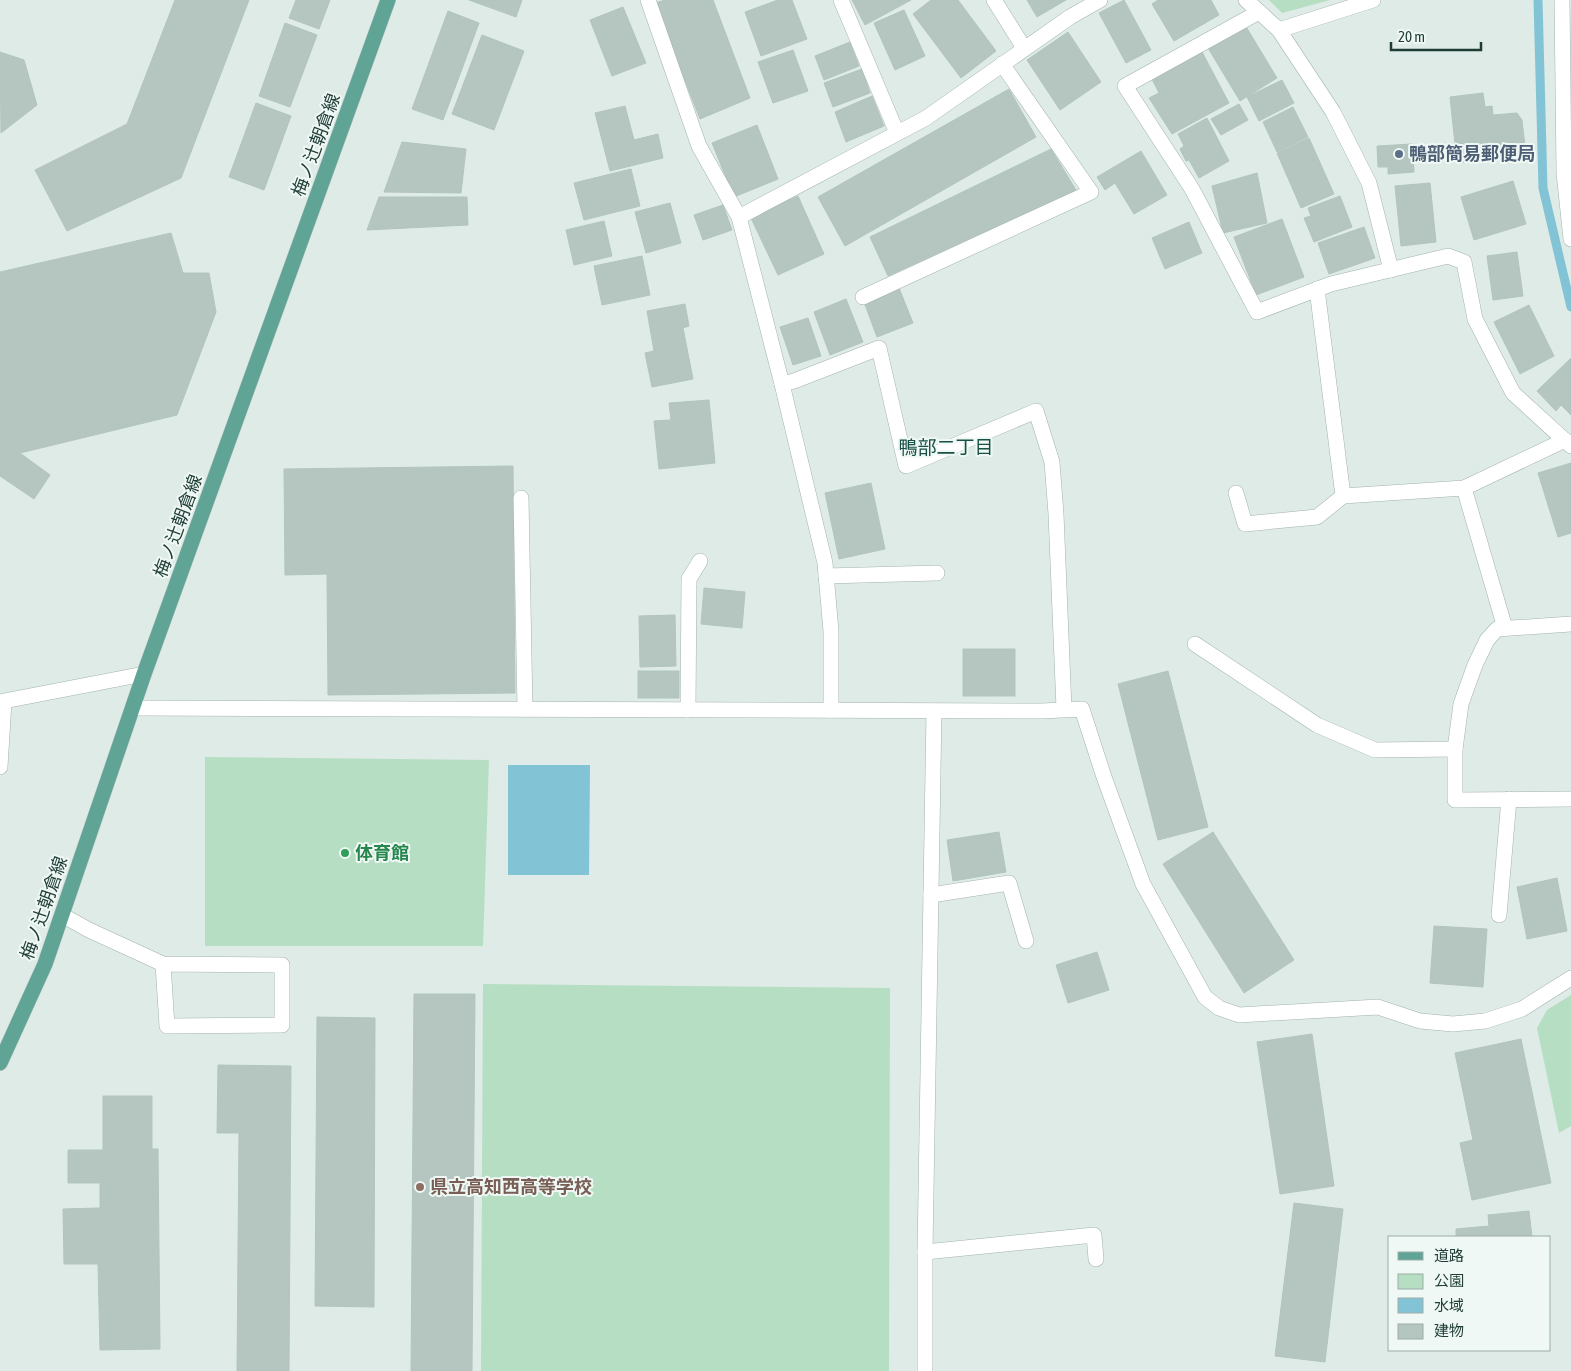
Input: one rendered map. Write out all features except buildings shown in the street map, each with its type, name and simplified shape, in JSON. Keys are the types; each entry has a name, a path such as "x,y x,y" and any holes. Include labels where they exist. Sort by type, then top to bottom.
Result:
{"main road":[{"name":"梅ノ辻朝倉線","path":"0,1062 45,964 144,674 388,0"}],"street":[{"path":"648,0 699,146 739,217 782,384 825,564 831,631 831,710"},
{"path":"841,0 897,133"},
{"path":"994,0 1024,48"},
{"path":"739,217 926,118 1024,48 1070,17 1100,0"},
{"path":"1246,0 1279,30 1333,112 1369,183 1391,270"},
{"path":"1279,30 1373,0"},
{"path":"1562,0 1564,172 1571,240"},
{"path":"1236,493 1245,524 1317,517 1343,496 1464,488 1568,443 1513,394 1475,319 1464,262 1448,256 1331,284 1257,312 1192,189 1125,86 1259,12"},
{"path":"863,297 1091,192 1002,64"},
{"path":"1317,290 1343,496"},
{"path":"782,384 879,348 906,466 1036,411 1052,462 1064,710"},
{"path":"1464,488 1504,628"},
{"path":"521,498 525,710"},
{"path":"688,710 688,579 700,561"},
{"path":"826,576 937,573"},
{"path":"1571,624 1497,629 1488,640 1475,665 1461,704 1455,748 1455,800 1571,799"},
{"path":"1195,644 1317,725 1375,750 1455,748"},
{"path":"0,767 4,701 144,674"},
{"path":"132,708 1042,712 1082,709 1104,777 1143,884 1205,997 1219,1008 1239,1015 1378,1007 1420,1021 1453,1024 1485,1021 1522,1009 1571,978"},
{"path":"926,1371 925,1252 934,711"},
{"path":"1499,915 1508,799"},
{"path":"931,895 1009,883 1026,941"},
{"path":"62,915 89,930 163,964 282,965 282,1025 167,1026 163,964"},
{"path":"925,1252 1094,1235 1096,1259"}],"green space":[{"path":"1269,0 1330,0 1282,13"},
{"name":"体育館","path":"205,757 489,760 483,946 205,946"},
{"path":"483,984 890,988 889,1371 481,1371"},
{"path":"1571,995 1571,1126 1559,1133 1537,1028 1547,1010"}],"water":[{"path":"508,765 590,765 589,875 508,875"}],"waterway":[{"path":"1538,0 1543,188 1571,307"}],"place":[{"name":"鴨部簡易郵便局","path":"1399,154"},
{"name":"体育館","path":"345,853"},
{"name":"県立高知西高等学校","path":"420,1187"}],"district":[{"name":"鴨部二丁目","path":"946,447"}]}
